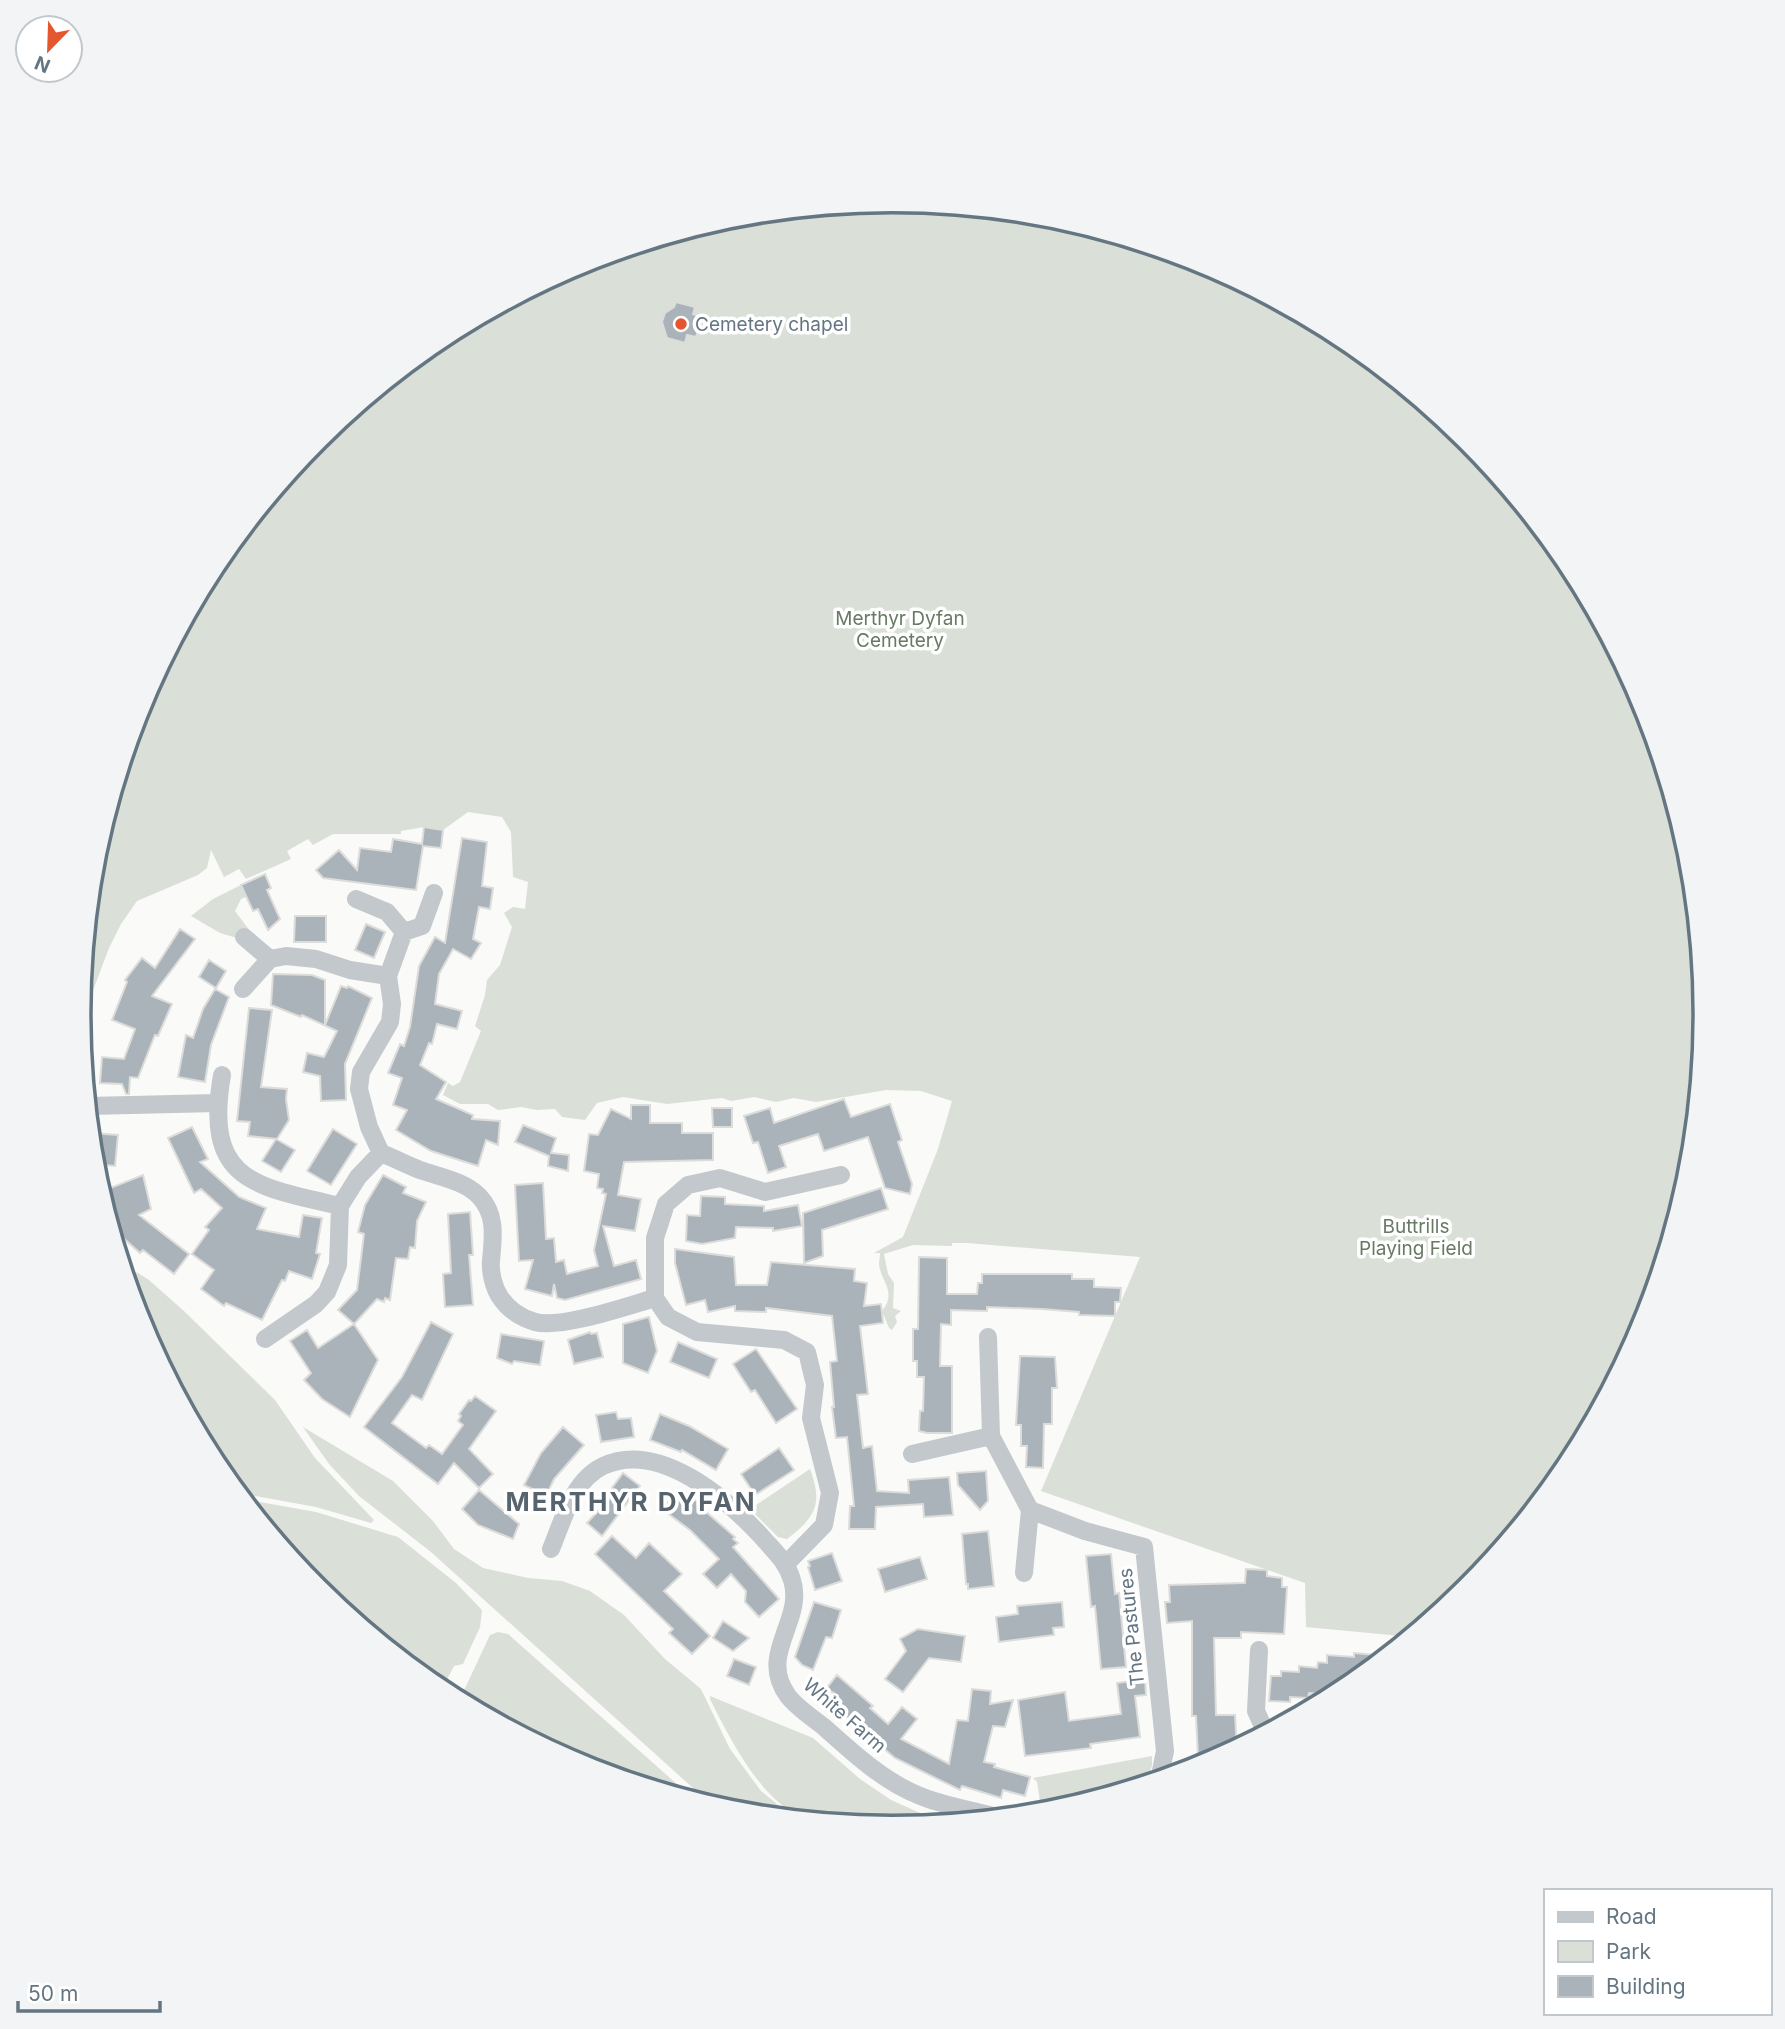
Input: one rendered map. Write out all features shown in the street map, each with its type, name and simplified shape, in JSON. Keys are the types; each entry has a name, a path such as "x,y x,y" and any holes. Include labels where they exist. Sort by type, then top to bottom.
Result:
{"street":[{"path":"404,932 422,926 434,893"},
{"path":"356,899 387,912 404,932"},
{"path":"404,932 388,976 392,1004 390,1022 360,1072 359,1089 369,1126 381,1153 453,1180 478,1194 489,1210 494,1225 490,1265 494,1283 499,1296 512,1311 534,1322 548,1323 655,1298"},
{"path":"244,937 270,959"},
{"path":"243,989 270,959 286,956 316,959 350,970 388,976"},
{"path":"222,1075 217,1103 221,1140 227,1157 238,1170 257,1184 340,1206"},
{"path":"97,1106 217,1103"},
{"path":"265,1339 316,1304 327,1292 338,1265 340,1206 358,1177 381,1153"},
{"path":"551,1549 576,1490 601,1467 629,1459 655,1462 688,1476 738,1511 786,1564 824,1525 830,1493 811,1419 815,1385 807,1352 784,1340 697,1332 668,1317 655,1298 655,1238 666,1204 688,1185 720,1178 765,1192 841,1175"},
{"path":"988,1337 990,1436 1030,1510 1024,1573"},
{"path":"912,1454 990,1436"},
{"name":"The Pastures","path":"1030,1510 1085,1531 1144,1547 1165,1751 1161,1769"},
{"name":"White Farm","path":"786,1564 793,1583 792,1615 782,1637 775,1668 788,1696 881,1775 918,1796 975,1811"},
{"path":"1259,1650 1256,1711 1262,1725"}],"green space":[{"name":"Merthyr Dyfan Cemetery","path":"892,213 945,215 1049,228 1100,240 1199,274 1247,296 1338,348 1380,379 1421,412 1495,486 1559,569 1587,614 1633,708 1651,757 1679,858 1687,910 1694,1015 1692,1067 1679,1171 1667,1222 1633,1321 1611,1369 1559,1460 1528,1502 1495,1543 1459,1581 1398,1636 1306,1627 1305,1583 1041,1491 1140,1257 967,1243 952,1243 952,1246 913,1245 884,1254 888,1274 894,1283 893,1308 901,1311 895,1316 897,1322 892,1330 889,1328 882,1311 888,1293 879,1265 880,1253 874,1253 903,1237 938,1149 952,1101 921,1091 886,1090 816,1102 794,1098 776,1102 754,1097 731,1101 722,1098 667,1104 623,1097 597,1103 585,1120 562,1117 555,1109 521,1107 498,1110 488,1104 460,1104 443,1095 448,1083 453,1086 460,1082 481,1031 475,1026 487,980 500,965 512,927 504,913 513,907 525,909 528,882 513,877 511,832 502,817 468,812 443,830 424,827 401,831 401,834 333,834 313,845 308,839 287,851 291,859 246,879 239,869 224,877 211,850 207,868 198,875 137,901 109,948 92,994 98,910 118,807 152,708 174,660 226,569 257,527 290,486 364,412 447,348 492,320 586,274 635,256 736,228 788,220"},
{"path":"241,885 246,897 241,899 235,911 250,931 237,938 220,933 191,916 213,899"},
{"path":"134,1272 149,1280 185,1312 275,1400 315,1458 374,1520 371,1523 316,1507 252,1496 198,1415 152,1321"},
{"path":"303,1427 393,1481 433,1521 454,1549 483,1568 528,1578 562,1581 590,1591 624,1615 665,1659 701,1689 730,1749 761,1791 782,1808 697,1792 431,1552 359,1496 329,1464"},
{"path":"810,1469 816,1492 814,1509 805,1524 787,1539 778,1537 750,1509"},
{"path":"257,1502 316,1512 398,1537 456,1583 482,1610 480,1627 463,1664 454,1666 446,1681 364,1617 290,1543"},
{"path":"498,1632 508,1634 681,1788 586,1755 538,1733 464,1691 490,1635"},
{"path":"710,1696 813,1738 860,1779 891,1800 924,1815 840,1814 788,1809 766,1790 744,1761"},
{"path":"1152,1756 1150,1773 1049,1801 1040,1802 1037,1782 1033,1778"}],"building":[{"name":"Cemetery chapel","path":"676,302 695,307 693,314 702,317 696,337 687,335 685,343 667,338 662,322 665,313 674,307"},
{"path":"424,827 443,830 441,848 423,846 416,890 323,878 316,870 339,850 357,870 360,848 391,852 393,839 422,844"},
{"path":"462,838 487,842 482,886 493,888 490,909 479,907 473,939 481,943 471,959 453,949 439,974 435,1004 462,1011 457,1029 437,1024 432,1044 429,1043 420,1065 446,1082 436,1099 473,1115 472,1119 500,1121 498,1145 486,1140 478,1166 431,1151 396,1130 407,1110 393,1105 402,1078 388,1073 400,1044 404,1046 410,1027 419,966 435,937 445,943"},
{"path":"265,874 271,888 267,890 280,919 268,930 258,909 253,911 241,885"},
{"path":"295,916 326,916 326,942 294,942"},
{"path":"366,924 385,932 374,958 355,950"},
{"path":"180,929 195,939 152,996 172,1004 158,1036 155,1035 138,1078 130,1077 129,1094 126,1094 122,1084 100,1083 102,1057 124,1059 135,1029 112,1020 127,982 125,980 142,958 155,968"},
{"path":"209,960 226,971 216,988 199,977"},
{"path":"273,974 312,975 325,980 325,1025 341,986 348,986 372,998 345,1064 346,1100 321,1101 320,1076 303,1072 307,1053 324,1057 337,1031 271,1005"},
{"path":"215,989 229,997 211,1045 205,1082 178,1077 186,1035 193,1038 203,1009"},
{"path":"249,1008 272,1010 261,1087 287,1089 289,1120 277,1139 248,1136 250,1122 237,1121"},
{"path":"844,1099 851,1117 890,1104 902,1140 898,1142 912,1184 910,1194 885,1188 868,1137 824,1151 818,1134 779,1146 786,1167 768,1173 758,1142 753,1143 744,1116 770,1108 774,1123"},
{"path":"631,1105 650,1105 650,1123 682,1123 682,1133 713,1133 713,1160 624,1162 618,1195 641,1199 635,1231 603,1226 614,1266 636,1260 641,1279 565,1300 557,1298 554,1284 552,1296 525,1289 533,1260 519,1261 515,1185 543,1183 546,1239 554,1238 556,1262 564,1260 567,1274 598,1266 594,1250 606,1194 602,1193 603,1189 597,1188 599,1174 584,1171 589,1134 598,1135 611,1109 631,1119"},
{"path":"712,1108 732,1108 732,1127 713,1127"},
{"path":"523,1125 556,1138 551,1153 569,1155 568,1171 548,1166 549,1156 515,1142"},
{"path":"192,1127 208,1159 200,1162 239,1197 266,1208 257,1229 299,1237 303,1215 322,1218 316,1253 320,1254 312,1279 289,1271 262,1320 226,1303 224,1306 201,1289 214,1270 192,1254 209,1230 205,1227 222,1208 201,1189 194,1193 168,1138"},
{"path":"333,1129 357,1144 331,1185 307,1171"},
{"path":"100,1134 118,1135 115,1166 105,1165"},
{"path":"276,1139 295,1150 281,1172 262,1161"},
{"path":"143,1175 151,1209 139,1215 189,1254 174,1274 143,1250 140,1253 123,1238 110,1188"},
{"path":"383,1175 406,1187 403,1193 426,1202 417,1221 415,1248 410,1247 408,1259 396,1258 390,1300 385,1298 384,1302 377,1299 354,1324 338,1310 357,1290 364,1234 358,1232 365,1205"},
{"path":"881,1188 888,1209 822,1230 823,1256 804,1263 803,1213"},
{"path":"701,1196 725,1197 725,1204 764,1206 764,1211 798,1205 802,1226 773,1231 773,1228 736,1227 735,1238 702,1244 686,1241 687,1215 700,1216"},
{"path":"470,1212 473,1255 469,1255 473,1305 445,1307 443,1274 451,1273 448,1214"},
{"path":"675,1249 734,1257 736,1285 767,1285 771,1262 855,1269 854,1281 867,1283 864,1306 881,1304 883,1323 860,1326 868,1394 857,1395 863,1448 872,1446 877,1491 909,1493 908,1480 949,1477 953,1515 924,1517 923,1504 876,1507 875,1529 849,1529 850,1506 854,1506 847,1437 836,1438 832,1407 830,1362 837,1361 832,1316 766,1308 766,1312 735,1311 735,1306 708,1312 705,1300 686,1305 675,1263"},
{"path":"919,1257 947,1258 947,1294 977,1294 978,1283 982,1283 982,1274 1072,1274 1072,1279 1094,1279 1094,1287 1121,1288 1120,1302 1115,1302 1115,1316 1079,1315 1079,1312 1042,1309 987,1307 987,1311 951,1310 951,1325 941,1324 940,1366 952,1366 952,1433 927,1433 919,1431 920,1411 923,1411 924,1377 917,1377 917,1361 913,1361 913,1329 918,1329"},
{"path":"649,1317 657,1351 648,1373 623,1363 623,1324"},
{"path":"431,1322 453,1334 422,1400 412,1395 392,1423 426,1448 429,1445 442,1454 463,1425 458,1421 461,1416 459,1414 469,1400 475,1396 496,1411 469,1449 493,1474 479,1488 454,1463 438,1484 364,1427 402,1377"},
{"path":"354,1324 378,1360 350,1417 322,1399 304,1380 311,1373 290,1341 307,1330 318,1348"},
{"path":"590,1332 597,1333 603,1357 574,1364 568,1340"},
{"path":"501,1334 544,1341 540,1365 514,1361 512,1364 497,1358"},
{"path":"678,1342 717,1359 709,1378 670,1362"},
{"path":"756,1349 797,1409 776,1423 755,1390 751,1392 733,1364"},
{"path":"1020,1356 1055,1357 1057,1388 1052,1388 1052,1424 1044,1424 1043,1468 1026,1467 1027,1446 1021,1446 1021,1425 1016,1425"},
{"path":"616,1412 618,1419 631,1418 634,1437 601,1442 596,1415"},
{"path":"660,1414 689,1426 728,1449 716,1470 682,1450 681,1452 650,1440"},
{"path":"563,1427 584,1445 554,1479 546,1496 524,1485 541,1453"},
{"path":"779,1448 794,1470 755,1495 741,1474"},
{"path":"986,1471 988,1501 980,1510 958,1485 957,1473"},
{"path":"623,1473 640,1486 602,1536 587,1523 610,1498 606,1496"},
{"path":"678,1489 698,1502 697,1504 735,1537 733,1539 738,1543 733,1547 779,1599 759,1617 745,1602 746,1591 731,1574 717,1588 703,1574 719,1559 690,1530 662,1509"},
{"path":"479,1490 519,1524 513,1539 478,1525 462,1509"},
{"path":"988,1531 994,1586 968,1589 962,1534"},
{"path":"612,1536 636,1558 649,1543 682,1574 664,1591 710,1636 692,1654 669,1633 673,1629 595,1554"},
{"path":"832,1553 842,1581 815,1590 808,1561"},
{"path":"1111,1554 1115,1594 1119,1593 1126,1667 1101,1669 1095,1606 1091,1607 1086,1556"},
{"path":"920,1557 927,1579 885,1592 878,1569"},
{"path":"1246,1569 1267,1570 1267,1576 1282,1578 1282,1587 1287,1587 1284,1634 1241,1632 1241,1638 1214,1638 1216,1715 1235,1715 1236,1738 1198,1755 1196,1716 1192,1716 1192,1621 1167,1623 1165,1602 1170,1602 1169,1585 1245,1583"},
{"path":"814,1602 841,1610 832,1638 826,1637 813,1670 802,1665 795,1657"},
{"path":"1062,1602 1064,1627 1053,1628 1054,1635 999,1642 996,1617 1018,1614 1017,1606"},
{"path":"723,1621 749,1638 733,1651 713,1638"},
{"path":"918,1629 965,1636 961,1662 929,1658 903,1692 885,1679 906,1651 900,1639"},
{"path":"1354,1653 1374,1655 1318,1693 1309,1693 1308,1698 1290,1697 1290,1702 1269,1701 1271,1676 1281,1676 1281,1671 1299,1672 1299,1666 1317,1668 1318,1662 1327,1663 1327,1655 1354,1657"},
{"path":"734,1659 756,1667 749,1685 727,1676"},
{"path":"837,1675 873,1706 870,1708 888,1724 902,1707 917,1719 901,1739 949,1764 957,1720 968,1721 972,1689 991,1691 990,1704 1013,1700 1005,1727 993,1726 984,1762 1030,1777 1025,1796 1003,1790 1001,1798 962,1786 960,1790 895,1758 827,1701 834,1693 826,1689"},
{"path":"1145,1679 1146,1695 1135,1696 1140,1737 1090,1744 1091,1748 1025,1756 1018,1700 1065,1692 1069,1721 1121,1714 1117,1683"}],"place":[{"name":"Cemetery chapel","path":"681,324"}],"district":[{"name":"MERTHYR DYFAN","path":"631,1502"}],"park label":[{"name":"Buttrills Playing Field","path":"1416,1237"}]}
